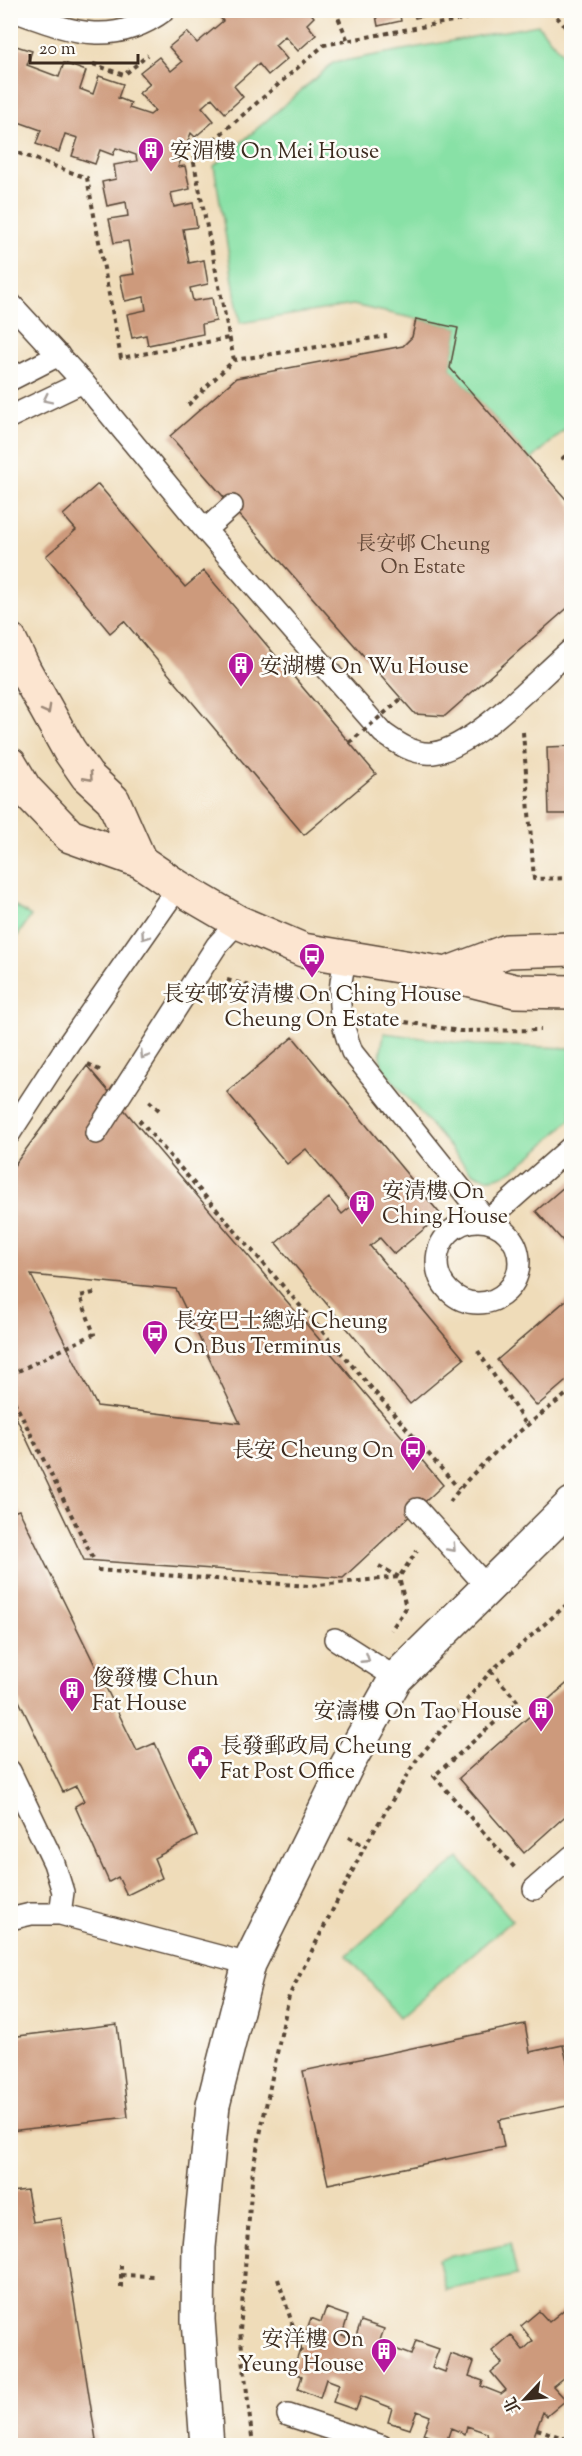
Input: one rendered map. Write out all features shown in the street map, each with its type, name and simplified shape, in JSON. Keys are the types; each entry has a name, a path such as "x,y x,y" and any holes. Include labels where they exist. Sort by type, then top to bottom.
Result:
{"main road":[{"path":"10,640 69,750 87,776 113,800 140,861"},
{"path":"10,764 25,789 70,836 140,861 178,887 238,922 303,950 446,974 515,991 572,992"},
{"path":"446,974 507,951 572,950"}],"street":[{"path":"207,2445 198,2320 200,2247 213,2105 249,1964 347,1765 383,1670 487,1587 572,1504"}],"lane":[{"path":"11,10 70,32 98,35 124,31 150,21 165,10"},
{"path":"10,303 83,382 205,530 382,733 405,748 431,753 457,747 572,649"},
{"path":"10,380 59,355"},
{"path":"10,417 83,382"},
{"path":"205,530 232,506"},
{"path":"10,1133 64,1050 178,887"},
{"path":"96,1133 217,945 238,922"},
{"path":"346,957 338,989 340,1021 352,1052 487,1221 572,1146"},
{"path":"417,1509 487,1587"},
{"path":"335,1639 383,1670"},
{"path":"10,1771 54,1863 63,1892 60,1914"},
{"path":"534,1889 572,1856"},
{"path":"10,1919 31,1914 60,1914 249,1964"},
{"path":"288,2415 382,2445"}],"path":[{"path":"335,10 348,41"},
{"path":"234,360 193,158 324,45 511,10"},
{"path":"551,10 572,35"},
{"path":"10,150 87,178 121,358 229,338"},
{"path":"188,405 234,360 387,336"},
{"path":"572,450 563,458 572,467"},
{"path":"349,743 401,699"},
{"path":"503,709 524,732 534,879 572,878"},
{"path":"218,979 240,981 340,1009 459,1031 549,1029"},
{"path":"134,1114 459,1489"},
{"path":"10,1376 94,1334 80,1296 98,1292"},
{"path":"478,1351 527,1426"},
{"path":"399,1578 459,1489 527,1426 572,1390"},
{"path":"10,1392 94,1560"},
{"path":"379,1566 399,1578 406,1608 383,1670"},
{"path":"97,1570 309,1586 399,1578"},
{"path":"253,2445 240,2331 252,2179 289,1996 365,1846 416,1762 491,1671 572,1600"},
{"path":"491,1671 518,1702 435,1776 534,1889"},
{"path":"121,2265 121,2288"},
{"path":"121,2275 153,2276"},
{"path":"278,2279 302,2355"},
{"path":"537,2429 572,2441"}],"green space":[{"path":"538,25 571,64 571,424 531,460 450,368 458,328 353,305 240,323 214,166 333,63"},
{"path":"10,903 31,916 12,944 10,943"},
{"path":"384,1033 475,1045 571,1048 571,1119 534,1154 512,1170 502,1176 492,1178 478,1175 470,1171 383,1069 380,1057"},
{"path":"459,1858 512,1920 400,2017 347,1955"},
{"path":"510,2244 517,2275 446,2290 438,2259"}],"building":[{"name":"安湄樓 On Mei House","path":"214,10 308,10 314,17 307,24 316,35 298,51 285,36 275,45 287,59 268,75 259,64 234,86 243,97 225,113 212,98 202,107 214,121 195,137 191,133 178,167 185,166 190,189 171,193 174,207 193,203 197,227 183,229 189,263 204,260 208,284 190,288 193,301 212,298 216,321 202,324 203,334 148,345 146,335 132,338 127,314 146,310 144,297 125,301 120,276 134,274 128,241 114,243 109,219 128,216 126,202 107,206 102,182 116,179 114,165 137,161 136,155 116,148 113,155 100,150 95,164 72,156 78,138 65,134 59,152 36,144 41,130 10,119 10,44 32,51 27,65 59,77 64,63 86,71 80,89 93,94 99,76 123,84 118,98 131,103 129,108 150,115 155,111 139,93 150,84 140,72 159,57 171,71 182,62 169,47 187,32 197,43 223,21"},
{"path":"375,10 399,10 401,21 378,26"},
{"path":"413,10 438,10 439,13 415,18"},
{"path":"416,319 458,328 450,368 572,506 572,604 445,716 415,714 170,436 236,378 403,346 412,337"},
{"name":"安湖樓 On Wu House","path":"98,484 185,587 204,571 376,774 304,835 124,621 110,633 46,556 76,530 63,515"},
{"path":"572,746 572,814 549,814 547,747"},
{"name":"安清樓 On Ching House","path":"293,1037 441,1215 394,1254 380,1238 370,1246 464,1359 410,1404 276,1243 329,1198 342,1214 353,1205 306,1149 287,1164 227,1092"},
{"path":"87,1066 443,1485 343,1578 84,1560 15,1415 10,1417 10,1171","holes":["31,1275 176,1289 240,1423 97,1406"]},
{"path":"572,1180 572,1251 536,1211"},
{"path":"572,1295 572,1376 537,1406 497,1360"},
{"name":"俊發樓 Chun Fat House","path":"19,1510 137,1751 155,1743 197,1836 154,1858 162,1878 127,1895 118,1877 109,1882 75,1806 84,1801 76,1786 63,1792 10,1682 10,1513"},
{"name":"安濤樓 On Tao House","path":"572,1679 572,1810 524,1853 459,1778"},
{"path":"117,2024 128,2117 10,2131 10,2037"},
{"path":"525,2024 530,2052 563,2045 572,2082 572,2105 499,2120 504,2147 328,2184 303,2071"},
{"path":"27,2190 33,2222 61,2218 96,2440 62,2446 10,2446 10,2192"},
{"name":"安洋樓 On Yeung House","path":"572,2303 572,2386 564,2377 553,2386 566,2400 547,2416 543,2412 530,2446 463,2446 488,2439 487,2433 467,2426 465,2434 451,2428 446,2443 423,2434 430,2416 417,2411 410,2429 388,2422 392,2408 361,2396 356,2410 333,2402 339,2384 326,2379 320,2398 298,2389 302,2376 292,2372 311,2318 321,2322 326,2308 348,2316 342,2335 355,2339 361,2321 384,2329 379,2343 411,2355 416,2341 439,2349 432,2367 445,2372 451,2354 474,2362 469,2376 483,2381 481,2386 501,2394 506,2390 491,2372 502,2363 492,2351 511,2335 523,2350 533,2341 521,2326 539,2311 549,2322"}],"place":[{"name":"安湄樓 On Mei House","path":"151,173"},
{"name":"安湖樓 On Wu House","path":"241,688"},
{"name":"長安邨安清樓 On Ching House Cheung On Estate","path":"312,979"},
{"name":"安清樓 On Ching House","path":"362,1226"},
{"name":"長安巴士總站 Cheung On Bus Terminus","path":"155,1356"},
{"name":"長安 Cheung On","path":"413,1472"},
{"name":"俊發樓 Chun Fat House","path":"72,1713"},
{"name":"安濤樓 On Tao House","path":"541,1733"},
{"name":"長發郵政局 Cheung Fat Post Office","path":"200,1781"},
{"name":"安洋樓 On Yeung House","path":"384,2374"}]}
